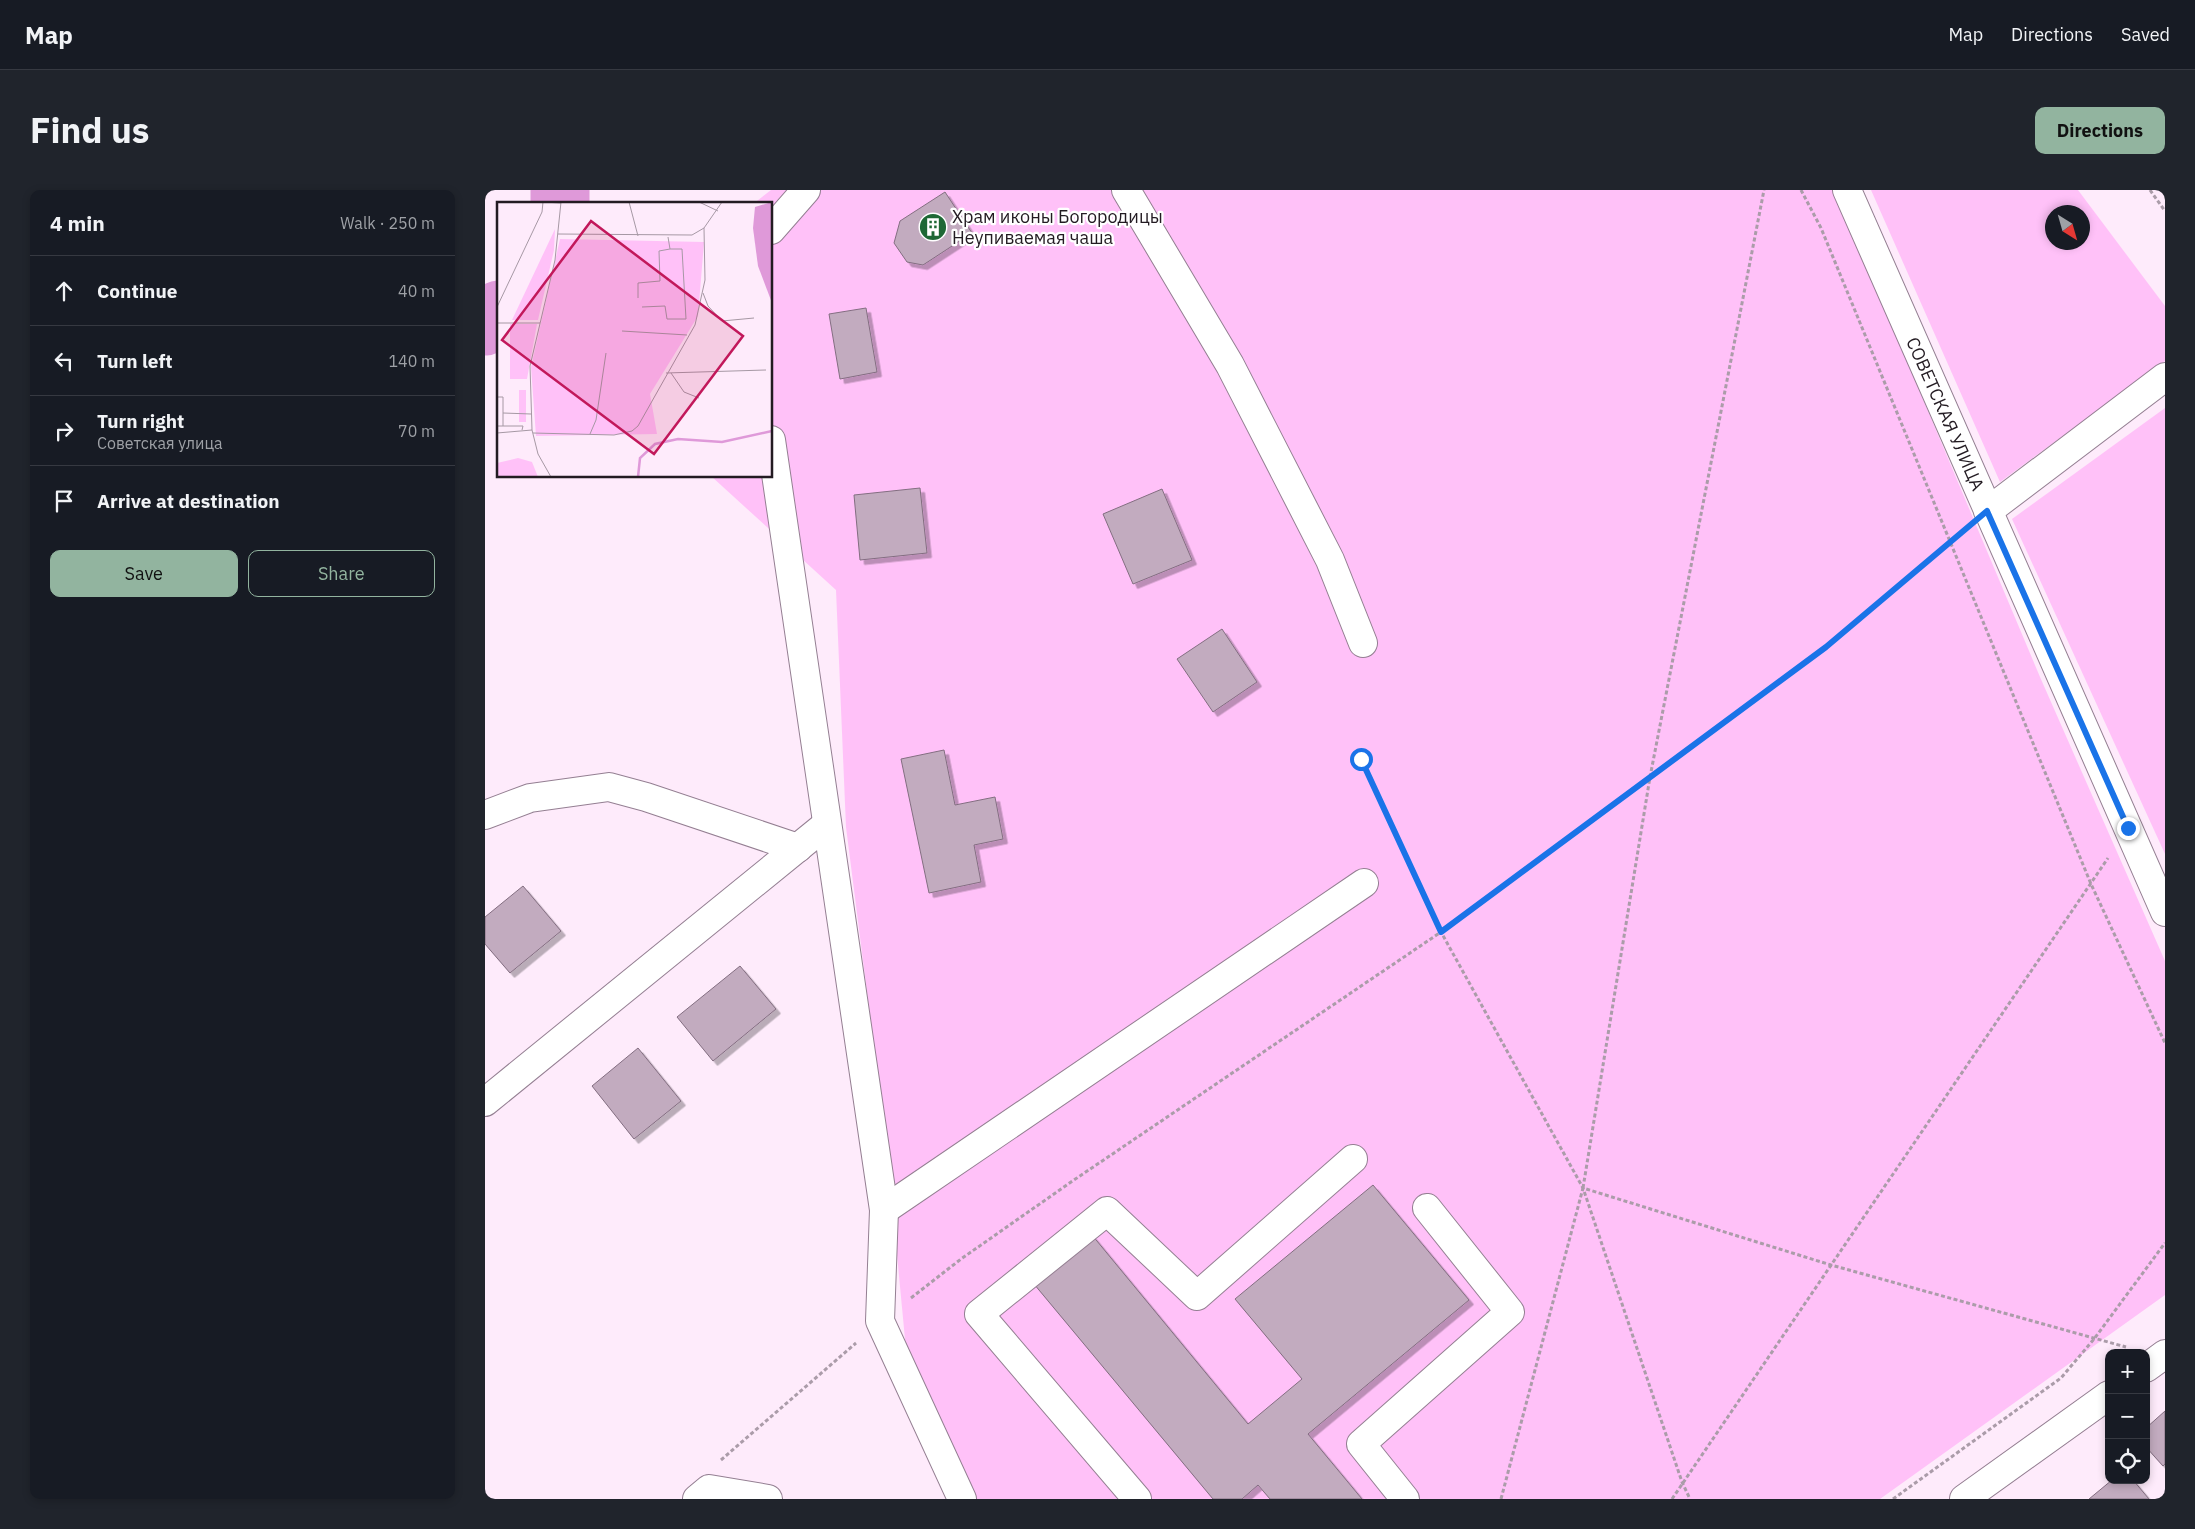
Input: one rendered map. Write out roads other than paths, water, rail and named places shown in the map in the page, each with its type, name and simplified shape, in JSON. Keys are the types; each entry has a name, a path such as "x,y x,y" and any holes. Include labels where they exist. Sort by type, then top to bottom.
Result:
{"main road":[{"path":"773,228 806,190"},
{"path":"1126,190 1230,365 1330,560 1363,643"},
{"name":"СОВЕТСКАЯ УЛИЦА","path":"1847,190 2165,912"},
{"path":"1987,511 2165,377"},
{"path":"773,454 884,1210 880,1321 962,1499"},
{"path":"485,815 530,798 609,787 646,797 798,848"},
{"path":"485,1102 827,824"},
{"path":"884,1210 1364,883"},
{"path":"1137,1499 979,1314 1107,1211 1197,1296 1353,1160"},
{"path":"1405,1499 1361,1444 1510,1312 1427,1208"},
{"path":"2150,1356 2165,1354"},
{"path":"1964,1499 2105,1398"},
{"path":"697,1499 709,1489 768,1499"}],"waterway":[{"path":"560,190 560,202"},
{"path":"485,326 497,312"}],"place":[{"name":"Храм иконы Богородицы Неупиваемая чаша","path":"933,227"}]}
